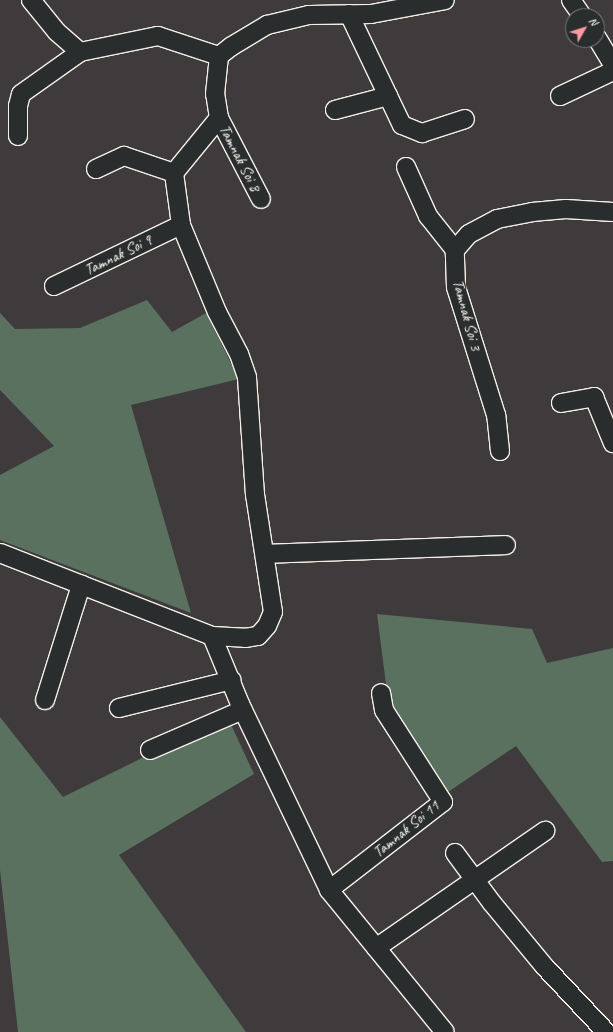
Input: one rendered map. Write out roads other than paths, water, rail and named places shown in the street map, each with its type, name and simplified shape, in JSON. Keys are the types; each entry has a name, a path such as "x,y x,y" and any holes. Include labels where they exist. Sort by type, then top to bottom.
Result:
{"street":[{"path":"32,0 57,32 80,52"},
{"path":"18,136 18,106 21,94 80,52 158,36 219,56 267,26 309,15 370,14 445,0"},
{"path":"349,14 402,125 422,133 465,119"},
{"path":"603,48 613,65"},
{"name":"Tamnak Soi 8","path":"219,56 215,94 219,118 260,199"},
{"path":"560,96 613,71"},
{"path":"335,110 388,96"},
{"path":"0,553 212,636 245,638 258,636 267,626 273,612 255,495 247,377 239,354 217,312 181,225 174,173 219,118"},
{"path":"96,169 124,156 174,173"},
{"path":"406,166 428,216 456,250 469,234 497,219 532,212 566,209 613,212"},
{"name":"Tamnak Soi 9","path":"54,286 181,225"},
{"name":"Tamnak Soi 3","path":"456,250 456,287 496,414 500,451"},
{"path":"561,403 594,397 613,443"},
{"path":"265,554 506,545"},
{"path":"45,700 81,585"},
{"path":"212,636 232,680 243,710 329,890 445,1032"},
{"path":"119,708 232,680"},
{"name":"Tamnak Soi 11","path":"329,890 443,802 384,710 381,693"},
{"path":"150,750 243,710"},
{"path":"376,948 545,831"},
{"path":"455,854 545,967 606,1032"}]}
